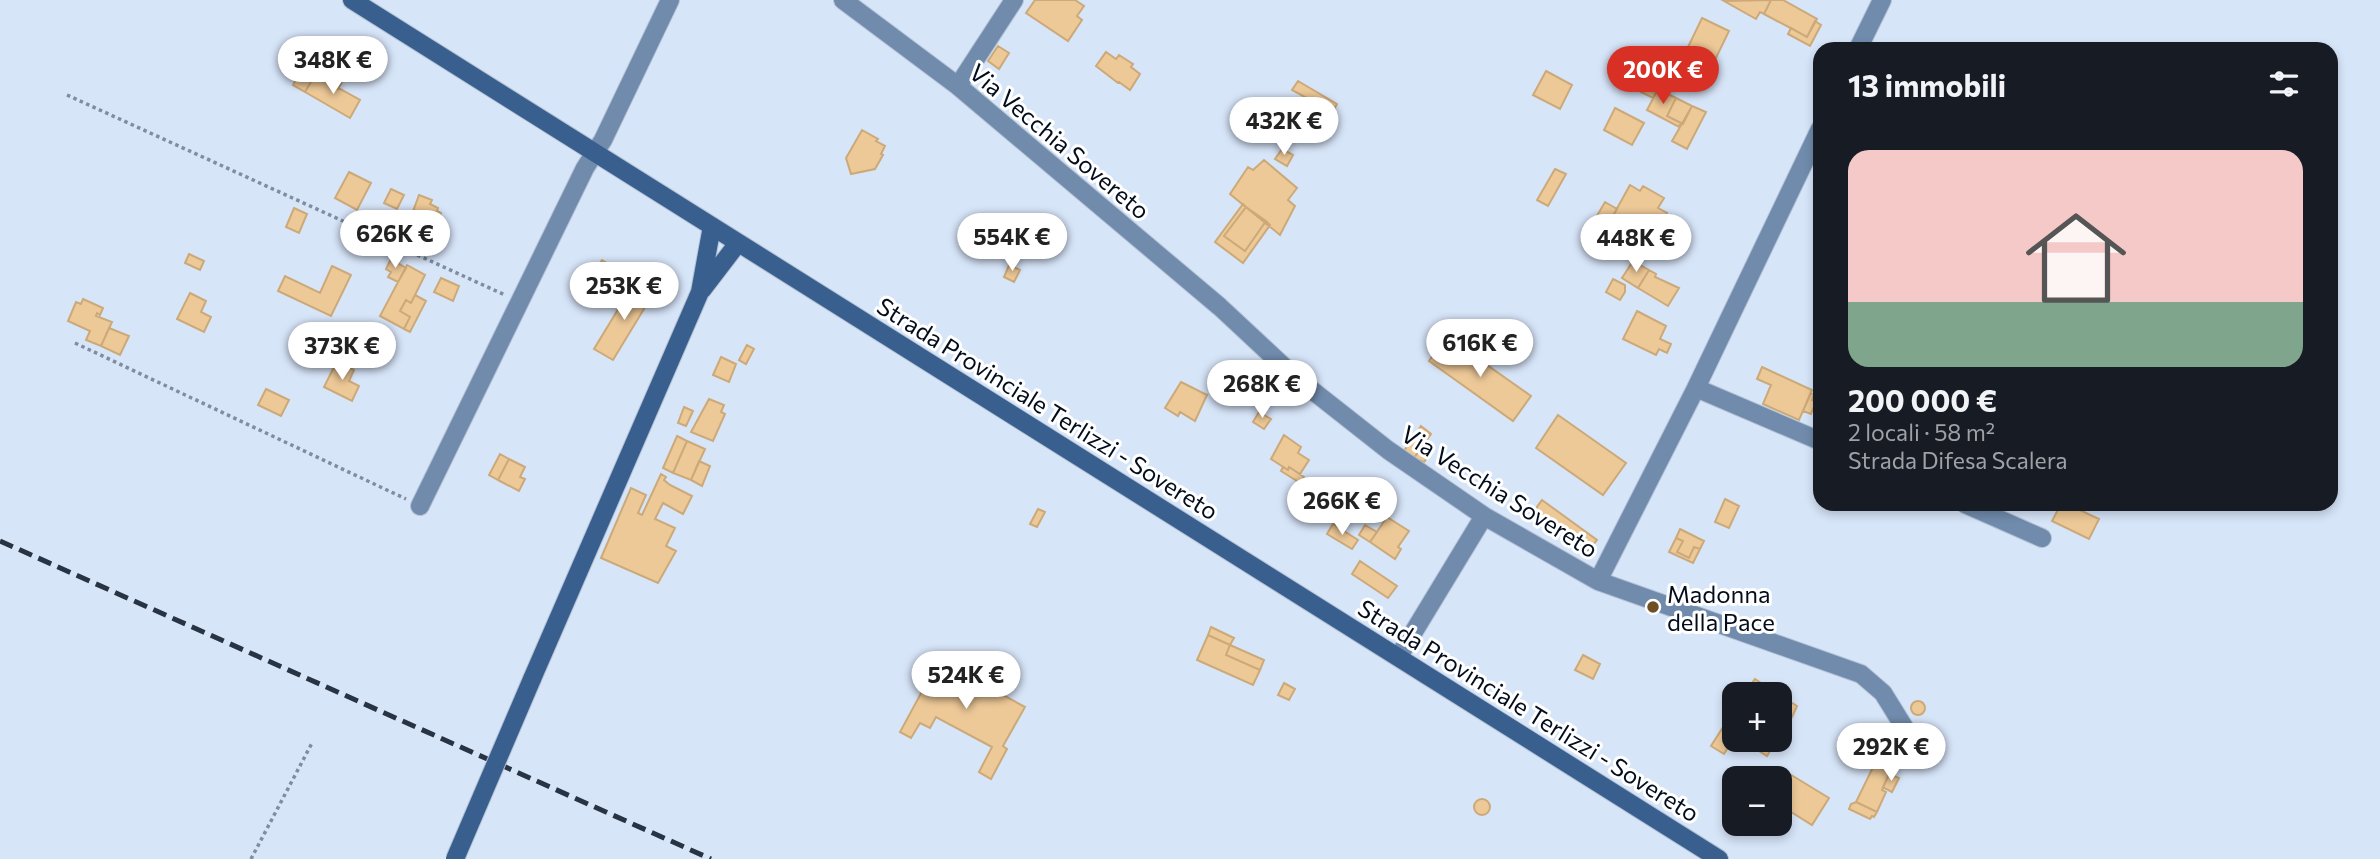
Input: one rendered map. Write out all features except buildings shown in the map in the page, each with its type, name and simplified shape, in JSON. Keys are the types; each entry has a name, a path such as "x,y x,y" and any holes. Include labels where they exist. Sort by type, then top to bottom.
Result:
{"main road":[{"name":"Strada Provinciale Terlizzi - Sovereto","path":"352,0 1718,859"},
{"path":"455,859 700,292 712,226"},
{"path":"700,292 738,243"}],"street":[{"path":"420,506 670,0"},
{"name":"Via Vecchia Sovereto","path":"843,0 958,86 1220,307 1294,376 1388,450 1484,516 1598,581 1861,674 1883,694 1909,735"},
{"path":"958,86 1014,0"},
{"path":"1861,42 1882,0"},
{"path":"1598,581 1696,388 1813,144"},
{"path":"1696,388 1813,438"},
{"path":"1981,511 2042,538"},
{"path":"1399,656 1484,516"}],"path":[{"path":"67,95 520,301"},
{"path":"75,343 420,506"},
{"path":"251,859 312,743"}],"railway":[{"path":"0,541 711,859"}],"place":[{"name":"Madonna della Pace","path":"1653,607"}]}
